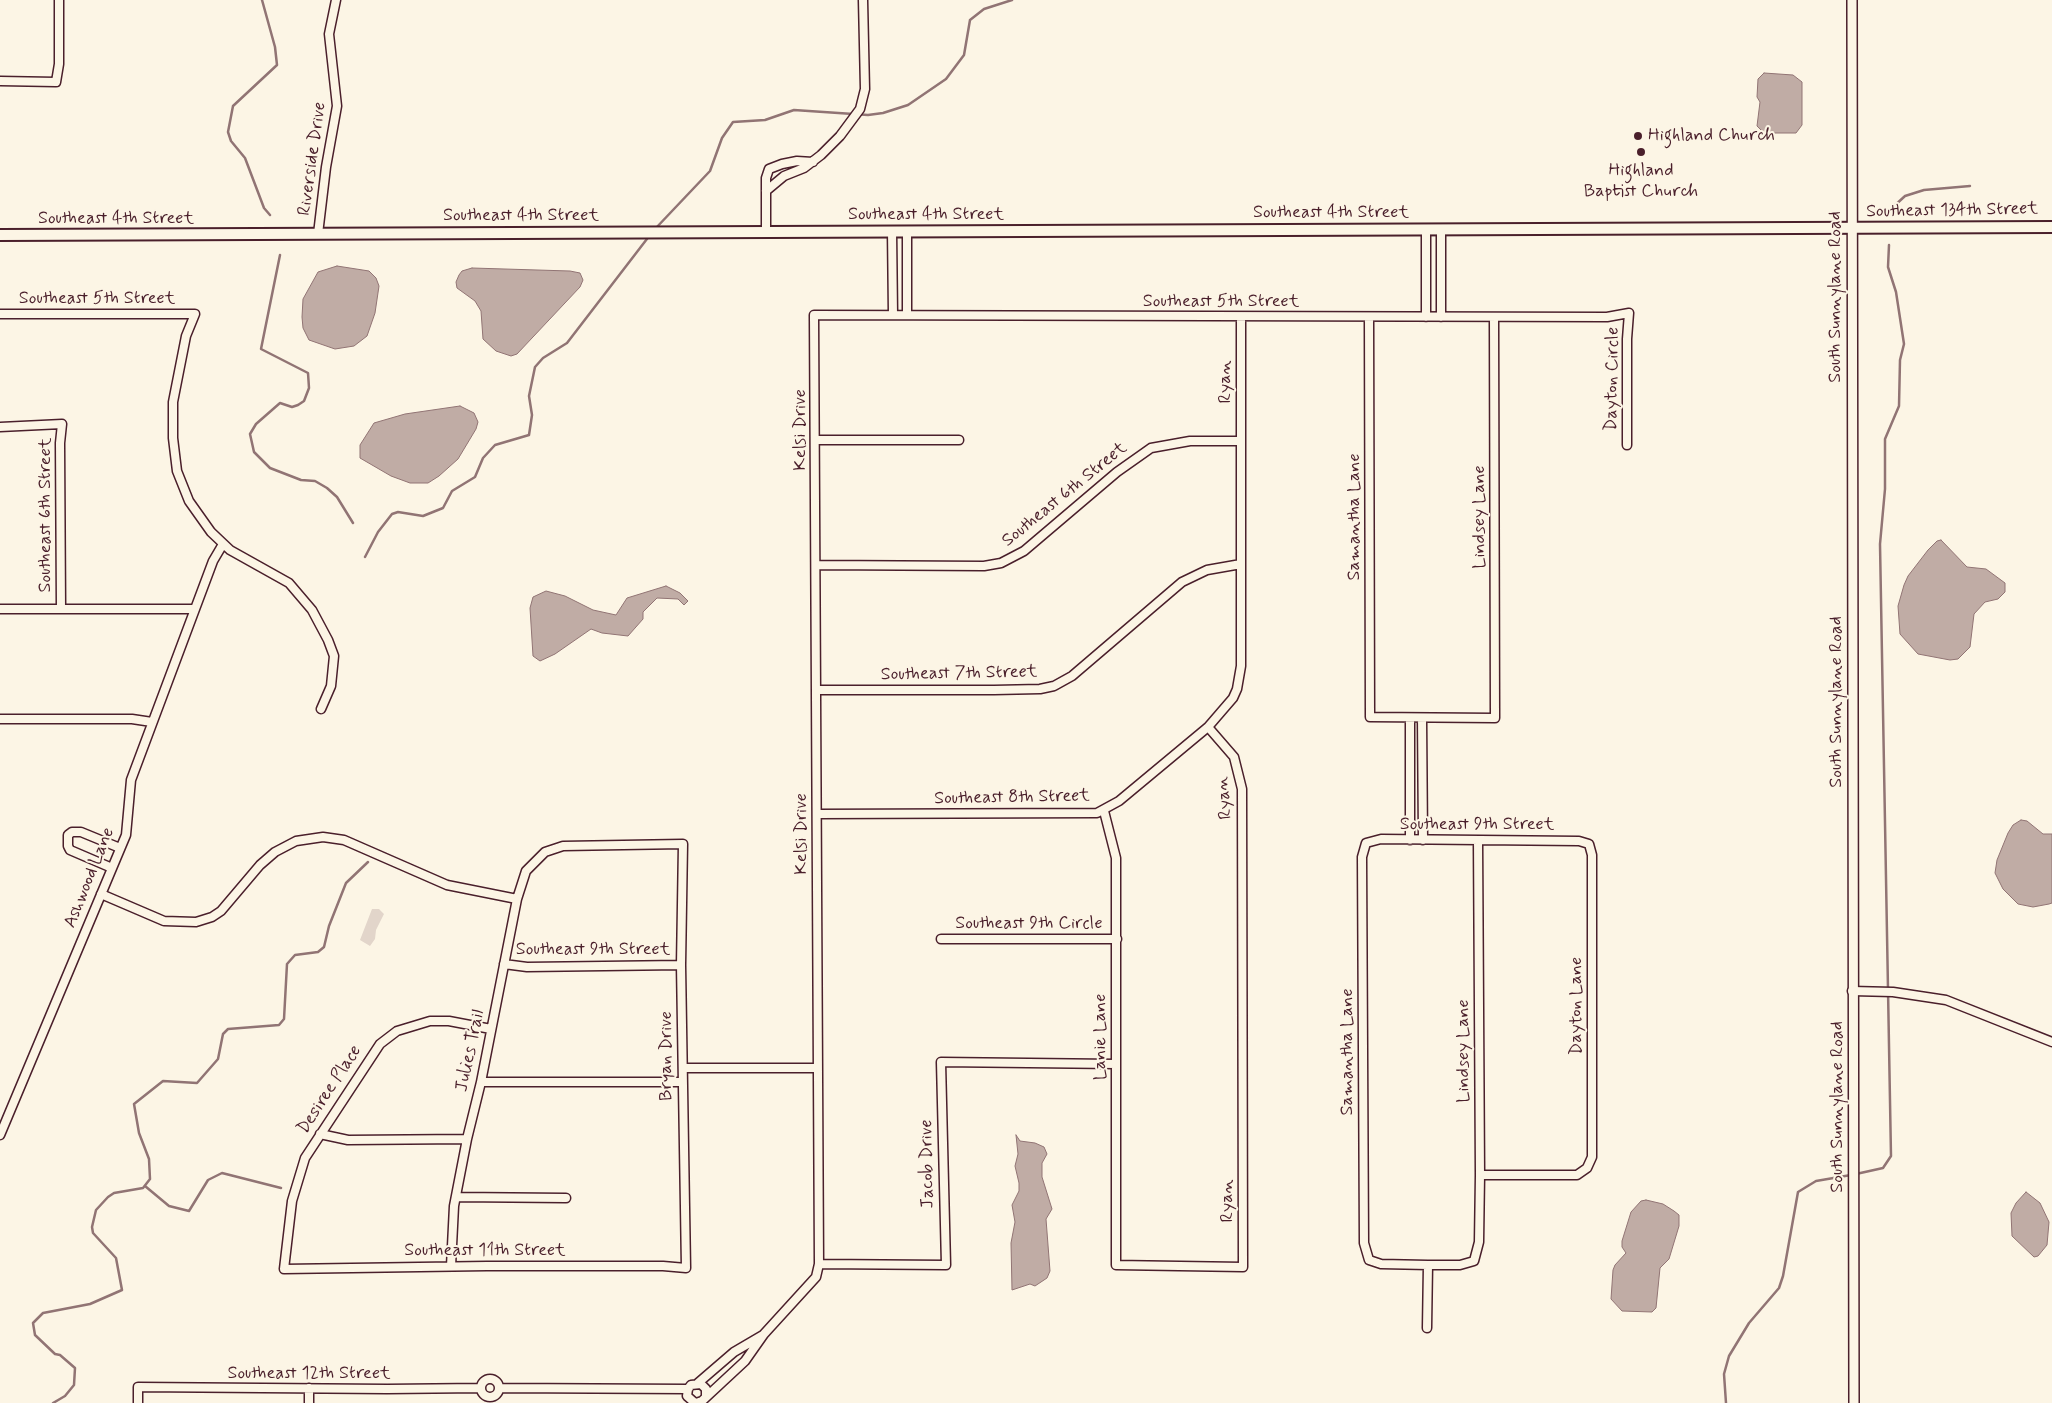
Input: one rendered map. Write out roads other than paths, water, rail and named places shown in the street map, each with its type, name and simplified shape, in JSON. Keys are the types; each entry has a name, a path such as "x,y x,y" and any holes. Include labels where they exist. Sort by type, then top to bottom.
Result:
{"main road":[{"name":"Southeast 134th Street","path":"1852,229 2052,227"},
{"name":"Southeast 4th Street","path":"0,236 766,231 1852,229"}],"street":[{"path":"0,81 56,82 59,64 59,0"},
{"name":"Riverside Drive","path":"318,234 326,167 337,106 329,34 336,0"},
{"path":"766,191 784,176 813,162 840,136 860,109 865,89 863,0"},
{"name":"South Sunnylane Road","path":"1852,0 1854,1403"},
{"path":"766,231 767,173 772,166 796,161 813,162"},
{"path":"1426,229 1426,317"},
{"path":"1441,317 1442,229"},
{"path":"892,231 893,315"},
{"path":"907,231 907,315"},
{"name":"Southeast 5th Street","path":"814,315 1607,317 1629,313"},
{"name":"Dayton Circle","path":"1627,445 1627,339 1629,313"},
{"name":"Southeast 5th Street","path":"0,314 195,314 186,336 173,402 174,456 182,487 194,510 210,532 223,544"},
{"name":"Kelsi Drive","path":"706,1395 746,1361 764,1334 816,1277 819,1264 814,315"},
{"name":"Ryan","path":"1116,1265 1243,1267 1242,790 1234,757 1208,727 1233,698 1240,678 1241,317"},
{"name":"Samantha Lane","path":"1369,317 1370,717 1410,718"},
{"name":"Lindsey Lane","path":"1422,718 1495,718 1494,317"},
{"name":"Southeast 6th Street","path":"0,426 62,424 60,444 61,609"},
{"path":"816,440 958,440"},
{"name":"Southeast 6th Street","path":"816,565 984,566 1001,563 1024,551 1117,472 1151,448 1190,441 1241,441"},
{"path":"223,544 283,578 297,591 312,610 334,656 331,686 320,709"},
{"name":"Ashwood Lane","path":"0,1135 120,848 127,828 129,786 194,609 213,561 223,544"},
{"name":"Southeast 7th Street","path":"816,690 1020,690 1054,686 1072,676 1182,582 1207,570 1241,564"},
{"path":"2,609 194,609"},
{"path":"1410,840 1410,718 1422,718 1423,840"},
{"path":"0,719 132,719 152,722"},
{"name":"Southeast 8th Street","path":"817,814 1080,814 1104,811 1119,801 1208,727"},
{"name":"Lanie Lane","path":"1104,811 1116,858 1116,1265"},
{"path":"112,868 70,850 68,836 72,832 81,832 120,848"},
{"path":"101,894 164,921 196,922 212,917 221,911 260,865 275,852 296,841 323,837 354,844 447,885 517,899"},
{"name":"Southeast 9th Street","path":"1366,844 1381,839 1579,841 1589,844"},
{"name":"Lindsey Lane","path":"1428,1265 1460,1265 1474,1261 1479,1242 1478,840"},
{"name":"Julies Trail","path":"451,1266 451,1231 467,1139 481,1082 517,899 526,871 545,852 571,845 683,844"},
{"name":"Bryan Drive","path":"683,844 681,965 686,1268"},
{"name":"Samantha Lane","path":"1366,844 1362,857 1364,1233 1368,1260 1381,1264 1428,1265"},
{"name":"Dayton Lane","path":"1480,1175 1577,1175 1588,1168 1592,1157 1592,855 1589,844"},
{"name":"Southeast 9th Circle","path":"941,939 1117,940"},
{"name":"Southeast 9th Street","path":"504,964 527,966 681,965"},
{"path":"1852,991 1893,992 1946,1000 2052,1042"},
{"name":"Desiree Place","path":"284,1269 289,1216 305,1158 371,1054 380,1044 397,1031 421,1022 439,1021 491,1029"},
{"name":"Jacob Drive","path":"819,1264 946,1265 941,1062 1116,1064"},
{"path":"683,1068 817,1068"},
{"path":"481,1082 682,1082"},
{"path":"320,1134 348,1140 467,1139"},
{"path":"456,1197 566,1198"},
{"path":"1427,1328 1428,1265"},
{"name":"Southeast 11th Street","path":"284,1269 451,1266 664,1266 686,1268"},
{"name":"Kelsi Drive","path":"698,1383 734,1352 764,1334"},
{"path":"492,1378 498,1382 500,1388 498,1394 491,1400 483,1393 481,1388 485,1380 492,1378"},
{"path":"698,1383 706,1389 706,1395 702,1401 696,1403 688,1398 688,1389 691,1385 698,1383"},
{"name":"Southeast 12th Street","path":"138,1403 138,1386 481,1388"},
{"path":"308,1388 309,1403"},
{"path":"500,1388 688,1389"}],"waterway":[{"path":"262,0 275,47 277,65 233,106 228,132 231,141 245,158 264,208 270,215"},
{"path":"655,229 710,171 722,138 733,122 765,120 794,110 868,115 883,113 908,105 946,79 964,55 970,20 984,9 1012,0"},
{"path":"1892,208 1905,196 1924,190 1970,186"},
{"path":"365,557 378,532 392,514 398,512 423,516 443,508 452,491 475,477 483,458 495,445 529,435 532,415 529,396 535,367 543,358 567,343 650,235"},
{"path":"1856,1174 1883,1168 1891,1156 1880,544 1885,489 1885,439 1899,406 1900,360 1904,344 1896,292 1888,267 1889,245"},
{"path":"280,255 261,349 308,373 309,388 304,401 292,407 280,403 256,424 250,434 254,452 270,468 301,480 315,481 327,488 337,497 353,523"},
{"path":"53,1403 65,1396 74,1385 75,1368 60,1355 55,1354 35,1335 33,1323 43,1313 90,1304 122,1290 116,1258 93,1233 92,1227 96,1210 108,1197 114,1193 143,1188 150,1179 149,1159 139,1133 134,1104 163,1081 197,1083 218,1059 223,1034 228,1029 279,1025 284,1019 287,964 295,955 318,952 324,947 329,926 346,883 368,862"},
{"path":"145,1186 169,1206 189,1211 208,1180 222,1173 281,1188"},
{"path":"1726,1403 1724,1374 1729,1356 1749,1323 1779,1288 1783,1276 1798,1192 1816,1181 1851,1175"}],"place":[{"name":"Highland Church","path":"1638,136"},
{"name":"Highland Baptist Church","path":"1641,152"}]}
